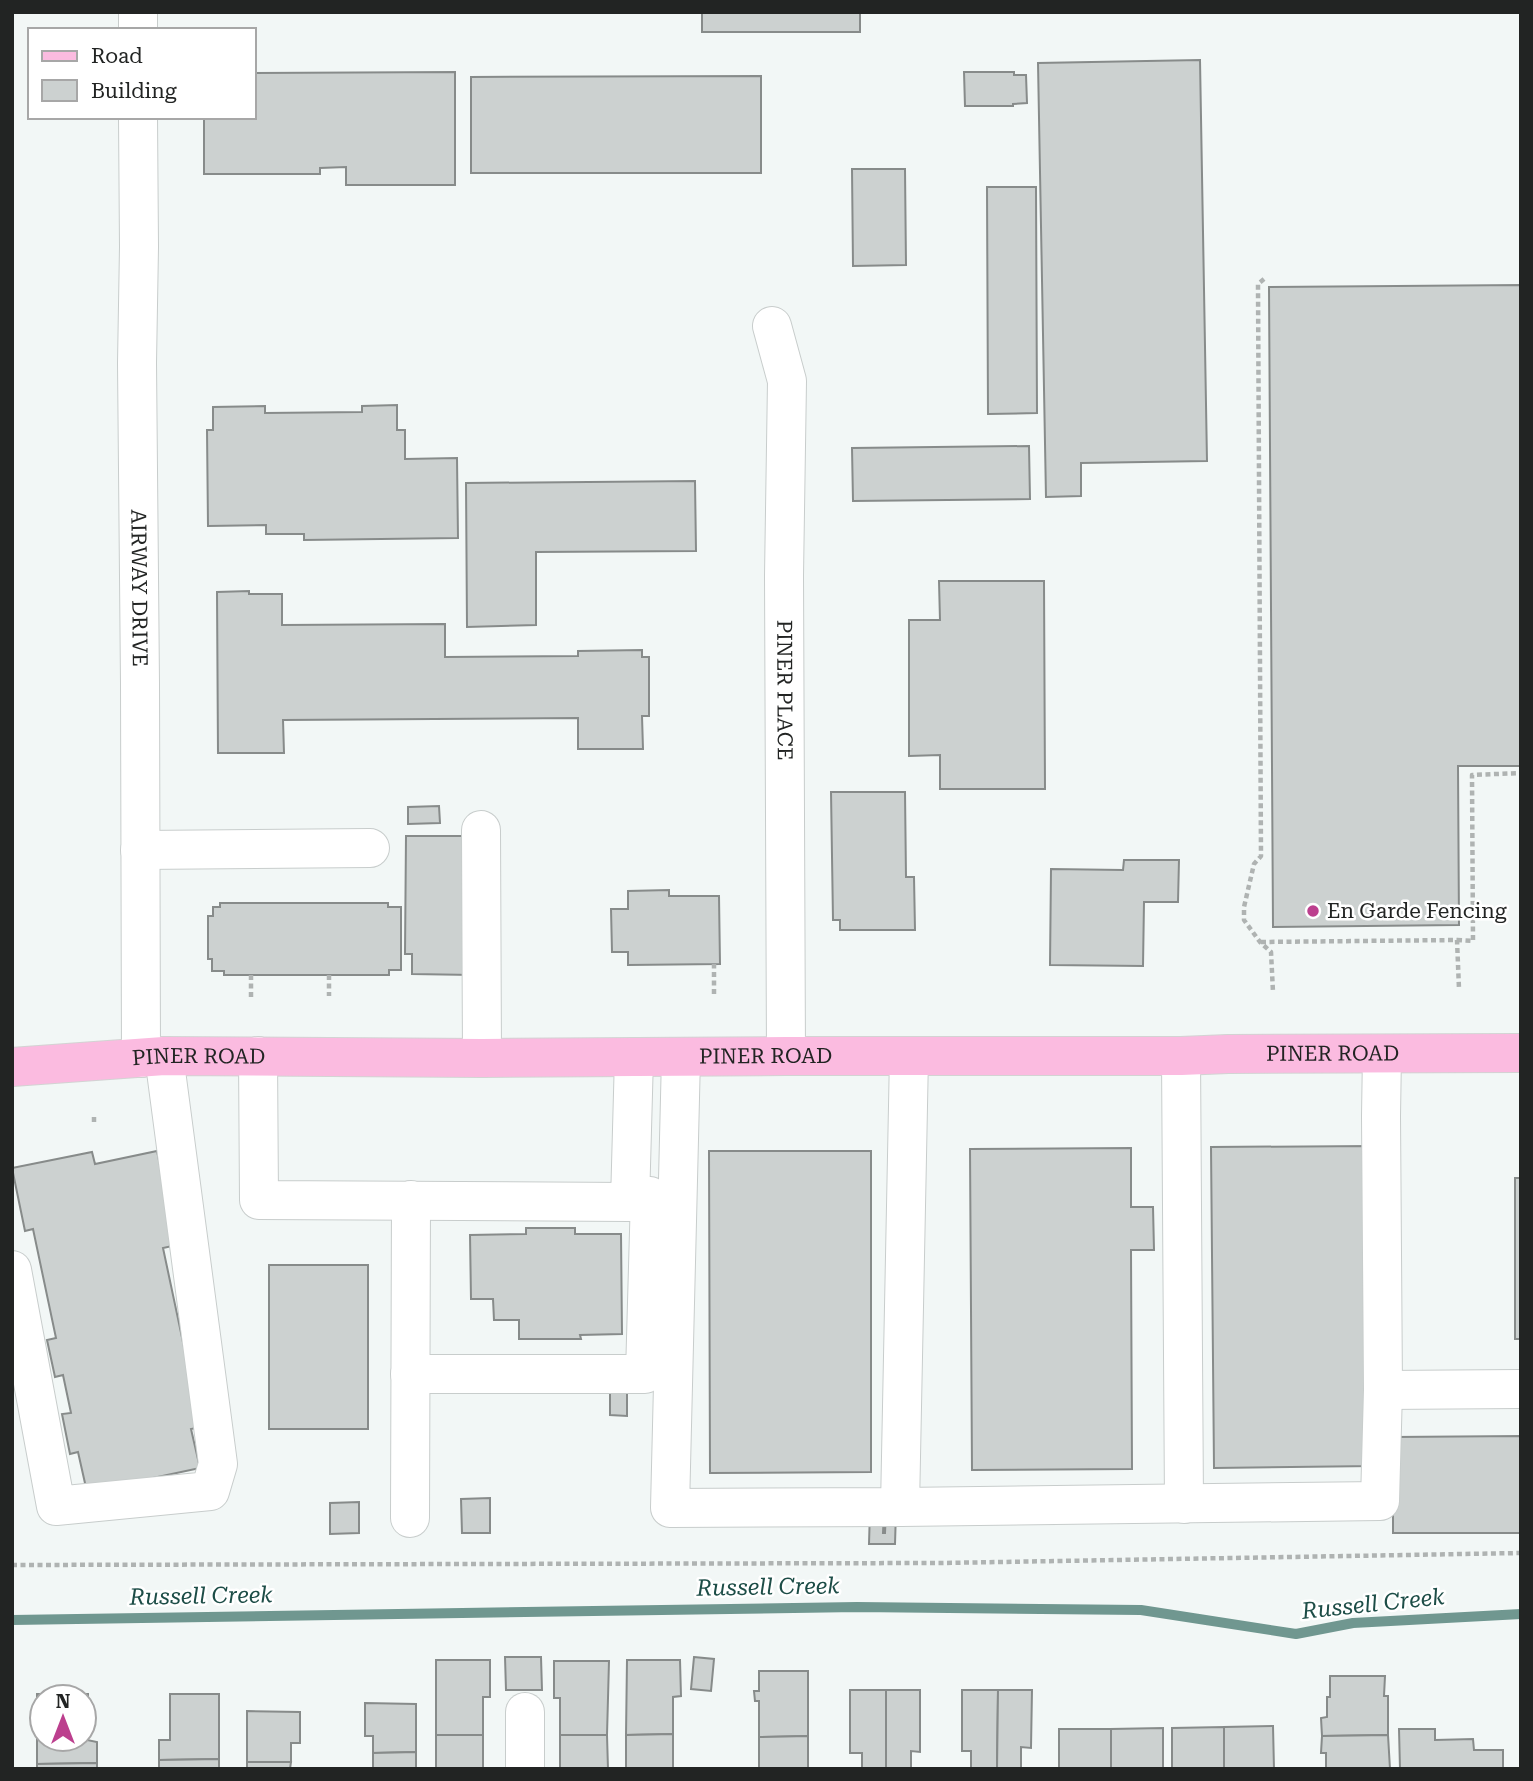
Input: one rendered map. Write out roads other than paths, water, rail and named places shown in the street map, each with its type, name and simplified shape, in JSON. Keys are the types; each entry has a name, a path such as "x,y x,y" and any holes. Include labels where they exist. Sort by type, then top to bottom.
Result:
{"main road":[{"name":"PINER ROAD","path":"12,1067 153,1057 258,1056 482,1058 1521,1053"}],"street":[{"name":"AIRWAY DRIVE","path":"12,1270 56,1506 210,1491 218,1464 153,1057 139,850 138,119"},
{"name":"PINER PLACE","path":"772,326 787,381 784,576 786,1056"},
{"path":"481,830 482,1058"},
{"path":"139,850 370,848"},
{"path":"681,1057 670,1508 1380,1502 1383,1390 1382,1054"},
{"path":"258,1056 259,1200 630,1202 650,1196 645,1374 410,1374"},
{"path":"900,1507 909,1056"},
{"path":"1181,1056 1184,1504"},
{"path":"630,1202 634,1057"},
{"path":"410,1518 411,1200"},
{"path":"1383,1390 1521,1389"},
{"path":"525,1712 525,1769"}],"waterway":[{"name":"Russell Creek","path":"12,1620 857,1607 1141,1610 1296,1634 1353,1623 1521,1614"}],"place":[{"name":"En Garde Fencing","path":"1313,911"}]}
